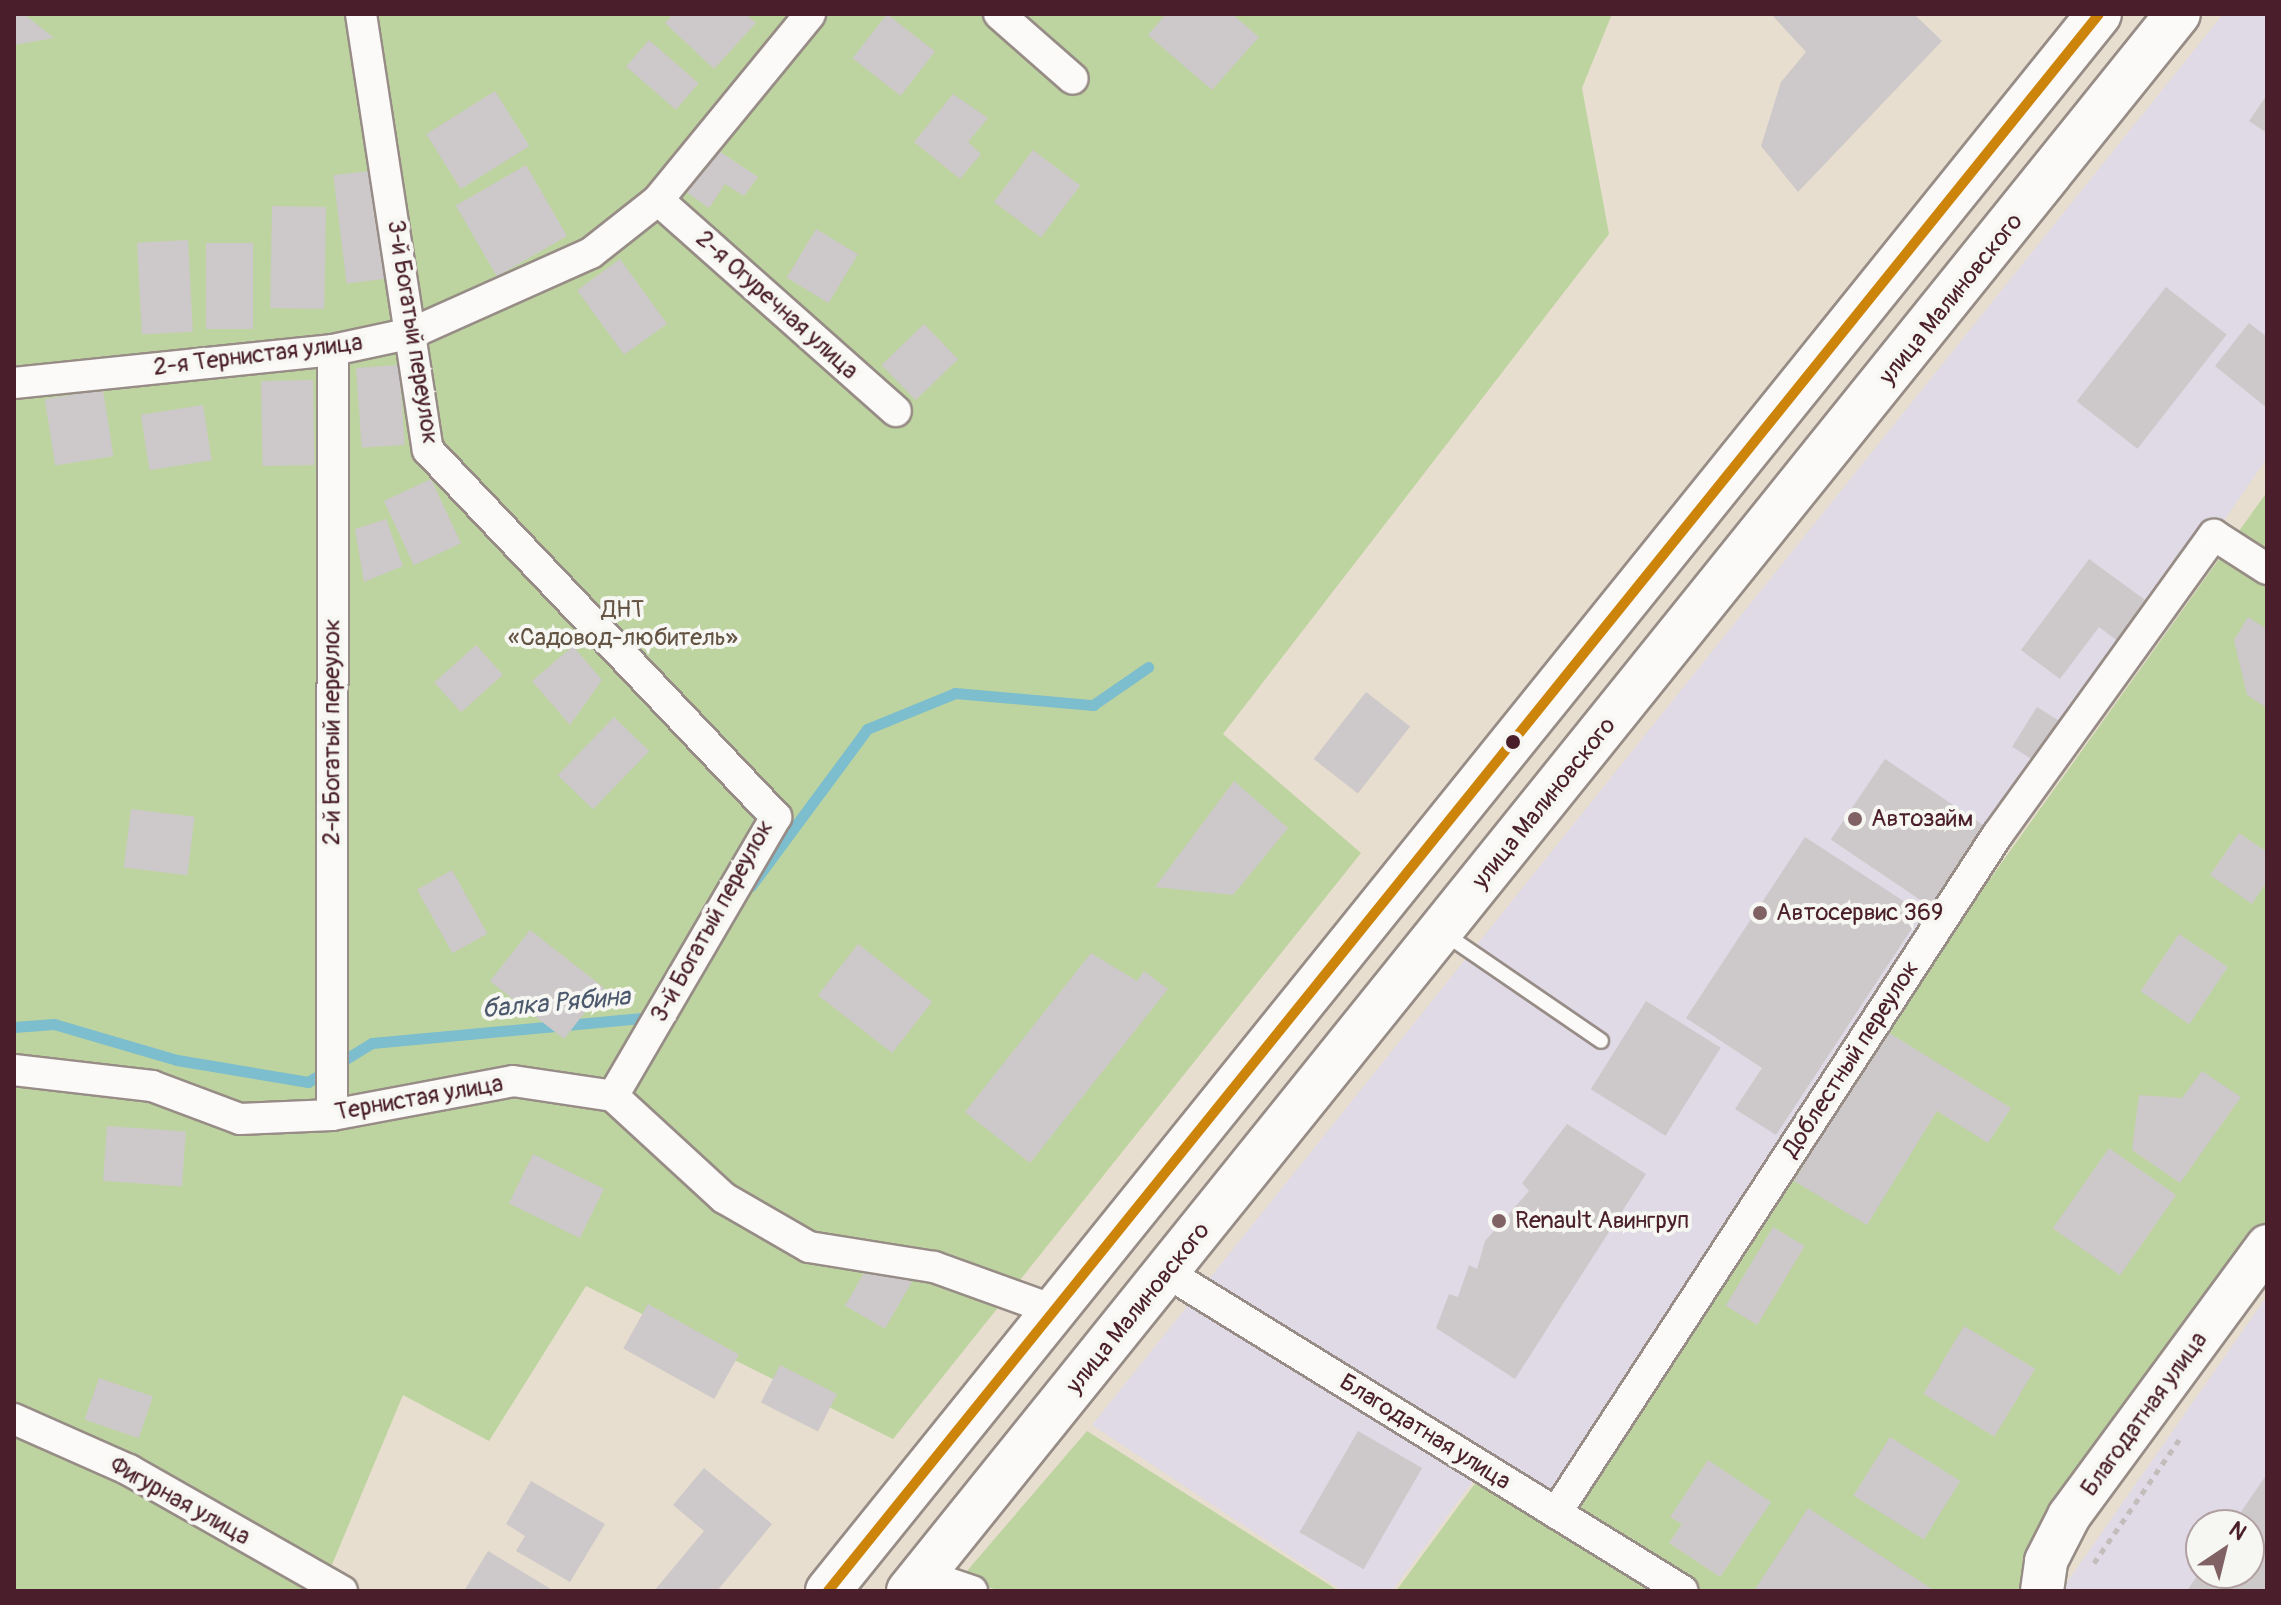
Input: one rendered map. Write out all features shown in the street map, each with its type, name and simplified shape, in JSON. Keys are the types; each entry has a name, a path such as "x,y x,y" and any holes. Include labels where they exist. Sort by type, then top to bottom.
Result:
{"highway":[{"path":"828,1591 2099,14"},
{"name":"улица Малиновского","path":"916,1583 2178,14"}],"street":[{"name":"3-й Богатый переулок","path":"361,14 428,450 776,817 613,1096"},
{"name":"2-я Тернистая улица","path":"14,383 333,350 412,333 591,253 658,200 810,14"},
{"path":"999,14 1073,79"},
{"name":"2-я Огуречная улица","path":"658,200 896,411"},
{"name":"2-й Богатый переулок","path":"332,1115 333,350"},
{"name":"Доблестный переулок","path":"1556,1513 1998,834 2214,535 2267,569"},
{"name":"Тернистая улица","path":"14,1070 152,1086 240,1119 332,1115 513,1081 613,1096"},
{"path":"613,1096 724,1198 809,1247 934,1267 1056,1311"},
{"name":"Благодатная улица","path":"2042,1591 2046,1561 2069,1516 2265,1251"},
{"name":"Благодатная улица","path":"1166,1272 1683,1591"},
{"name":"Фигурная улица","path":"14,1419 129,1470 342,1591"},
{"path":"916,1583 972,1591"}],"lane":[{"path":"1441,931 1601,1041"}],"path":[{"path":"2088,1570 2187,1429"}],"shaded area":[{"path":"2223,14 2267,14 2267,458 1555,1493 1493,1454 1392,1591 1343,1591 1092,1425"},
{"path":"2267,1296 2267,1591 2061,1591"}],"green space":[{"name":"ДНТ «Садовод-любитель»","path":"14,14 1612,14 1582,88 1609,234 1223,734 1361,853 893,1439 586,1286 489,1441 403,1395 321,1591 14,1591"},
{"path":"2267,492 2267,1241 2021,1591 1396,1591 1479,1478 1563,1531 1914,985"},
{"path":"1087,1431 1339,1591 1000,1591 961,1578"}],"building":[{"path":"14,14 24,14 54,38 14,45"},
{"path":"673,14 746,14 756,23 714,69 665,23"},
{"path":"887,14 935,52 901,96 853,58"},
{"path":"1166,14 1232,14 1259,37 1212,90 1148,35"},
{"path":"1771,14 1914,14 1942,41 1798,192 1761,146 1781,82 1806,52"},
{"path":"649,40 699,83 676,110 626,66"},
{"path":"495,91 529,146 461,189 426,134"},
{"path":"953,94 988,118 968,142 981,154 960,179 914,142"},
{"path":"2267,95 2267,133 2249,121"},
{"path":"716,149 758,177 744,196 725,184 709,208 686,192"},
{"path":"1033,150 1080,186 1041,237 994,202"},
{"path":"526,165 567,236 497,277 456,206"},
{"path":"377,170 390,278 347,284 333,175"},
{"path":"272,206 326,207 324,309 270,308"},
{"path":"816,229 858,254 829,303 787,278"},
{"path":"188,240 193,332 142,335 137,243"},
{"path":"206,243 253,243 253,329 206,329"},
{"path":"620,259 667,324 624,355 577,290"},
{"path":"2166,287 2227,334 2137,449 2077,401"},
{"path":"2249,323 2267,337 2267,408 2215,366"},
{"path":"924,324 958,359 916,400 882,365"},
{"path":"399,365 405,445 362,448 356,368"},
{"path":"313,380 314,465 262,466 261,381"},
{"path":"103,390 113,456 55,465 45,399"},
{"path":"203,405 212,460 150,470 141,415"},
{"path":"431,479 461,543 414,565 384,501"},
{"path":"386,519 403,566 364,582 355,529"},
{"path":"2089,559 2152,605 2123,645 2099,627 2060,679 2021,650"},
{"path":"2248,617 2267,629 2267,708 2247,695 2234,640"},
{"path":"476,645 503,675 461,712 434,682"},
{"path":"573,646 602,680 570,725 532,681"},
{"path":"1366,692 1410,726 1358,793 1314,759"},
{"path":"2037,707 2059,721 2034,761 2012,747"},
{"path":"614,717 649,751 593,809 558,775"},
{"path":"1885,759 1986,827 1932,908 1831,839"},
{"path":"1234,781 1288,828 1233,895 1155,887"},
{"path":"131,809 195,817 187,875 124,868"},
{"path":"2239,833 2267,852 2267,881 2252,904 2210,875"},
{"path":"1805,837 1922,913 1776,1135 1735,1109 1762,1068 1686,1018"},
{"path":"452,870 487,934 452,953 417,889"},
{"path":"530,930 604,988 564,1039 490,981"},
{"path":"2179,934 2228,967 2189,1024 2140,991"},
{"path":"858,944 932,1002 892,1053 818,995"},
{"path":"1091,953 1137,981 1144,971 1168,989 1030,1163 965,1112"},
{"path":"1646,1001 1721,1048 1666,1136 1591,1089"},
{"path":"1886,1031 2011,1108 1988,1143 1937,1111 1867,1225 1794,1181"},
{"path":"2202,1071 2241,1097 2180,1183 2132,1150 2139,1095 2182,1098"},
{"path":"1567,1124 1646,1174 1515,1379 1436,1328 1449,1294 1458,1297 1469,1265 1477,1269 1485,1241 1529,1191 1522,1183"},
{"path":"107,1126 186,1132 182,1186 103,1181"},
{"path":"2109,1148 2176,1195 2120,1275 2053,1228"},
{"path":"533,1154 604,1189 580,1238 509,1203"},
{"path":"1773,1227 1805,1246 1757,1325 1726,1306"},
{"path":"872,1259 912,1282 885,1329 845,1306"},
{"path":"648,1304 739,1354 714,1399 623,1349"},
{"path":"1964,1326 2035,1369 1994,1436 1923,1394"},
{"path":"780,1365 837,1394 818,1431 761,1402"},
{"path":"99,1378 153,1397 139,1438 85,1420"},
{"path":"1358,1431 1422,1468 1364,1569 1300,1532"},
{"path":"1890,1437 1960,1481 1924,1539 1853,1496"},
{"path":"1708,1460 1771,1502 1720,1577 1669,1543 1682,1524 1670,1517"},
{"path":"704,1468 772,1524 717,1591 654,1591 704,1531 673,1505"},
{"path":"2267,1474 2267,1591 2187,1591 2265,1589 2265,1509 2243,1509"},
{"path":"531,1481 605,1524 570,1582 516,1551 525,1536 506,1524"},
{"path":"1808,1508 1935,1591 1754,1591"},
{"path":"488,1551 554,1591 464,1591"}],"waterway":[{"name":"балка Рябина","path":"751,886 867,729 955,693 1093,705 1148,667"},
{"name":"балка Рябина","path":"14,1027 54,1024 177,1060 308,1082 372,1043 653,1017"}],"transit line":[{"path":"828,1591 2099,14"}],"place":[{"name":"Автозайм","path":"1855,819"},
{"name":"Автосервис 369","path":"1760,913"},
{"name":"Renault Авингруп","path":"1499,1221"}]}
